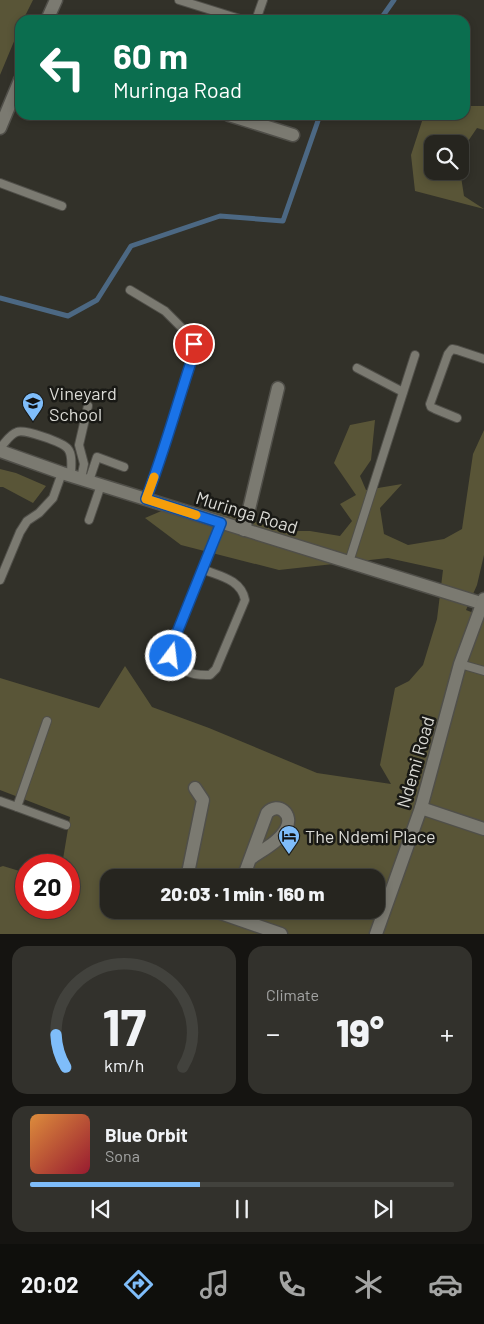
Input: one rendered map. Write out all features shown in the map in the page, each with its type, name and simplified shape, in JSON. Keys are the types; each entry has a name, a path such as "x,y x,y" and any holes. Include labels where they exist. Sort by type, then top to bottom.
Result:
{"street":[{"path":"48,15 56,0"},
{"path":"0,128 3,112 15,89"},
{"path":"245,120 293,135"},
{"path":"244,530 278,388"},
{"name":"Muringa Road","path":"0,449 81,479 483,602"},
{"name":"Ndemi Road","path":"376,934 421,808 460,664 483,602"},
{"path":"189,869 203,800 195,788"},
{"path":"421,808 484,828"},
{"path":"246,869 250,859"},
{"path":"245,919 281,934"}],"lane":[{"path":"179,0 227,15"},
{"path":"258,15 262,0"},
{"path":"0,183 62,206"},
{"path":"130,290 165,311 192,338 195,350 146,499"},
{"path":"457,418 434,409 430,404 448,354 452,349 484,358"},
{"path":"349,562 415,355"},
{"path":"357,368 403,392"},
{"path":"81,479 84,464 79,445 88,406"},
{"path":"0,449 13,434 23,430 62,444 68,449 81,479 89,520"},
{"path":"0,580 20,532 27,521 40,513 53,498 81,479 96,457 124,467"},
{"path":"202,569 234,581 240,586 244,600 216,668 210,675 200,675 180,668 174,663 170,650 202,569 221,523"},
{"path":"460,664 484,671"},
{"path":"17,807 46,721"},
{"path":"0,801 66,824"}],"shaded area":[{"path":"0,0 33,0 26,15 15,15 15,39 0,75"},
{"path":"470,106 484,106 484,130 477,128 469,140 469,135 424,135 424,180 462,180 464,196 484,209 415,191 411,155 422,120 470,120"},
{"path":"375,420 371,460 360,476 366,490 402,484 380,508 384,534 408,545 444,539 462,529 473,454 484,430 484,555 477,585 466,610 484,617 484,934 0,934 0,867 3,866 15,870 15,919 80,919 80,854 64,854 70,817 0,790 0,678 99,708 125,666 152,707 209,728 317,773 391,784 380,765 395,688 409,681 423,665 437,619 443,570 388,558 279,570 181,545 145,518 180,503 291,531 310,531 340,536 352,521 340,504 356,495 334,463 350,425"},
{"path":"0,469 16,473 46,486 33,503 0,487"}],"waterway":[{"path":"384,15 394,0"},
{"path":"0,298 68,316 97,300 131,246 220,216 283,221 318,120"}],"slow traffic":[{"path":"154,477 146,499 196,515"}],"place":[{"name":"Vineyard School","path":"33,422"},
{"name":"The Ndemi Place","path":"289,855"}],"route":[{"path":"171,656 170,650 221,523 146,499 195,350 194,344"}]}
